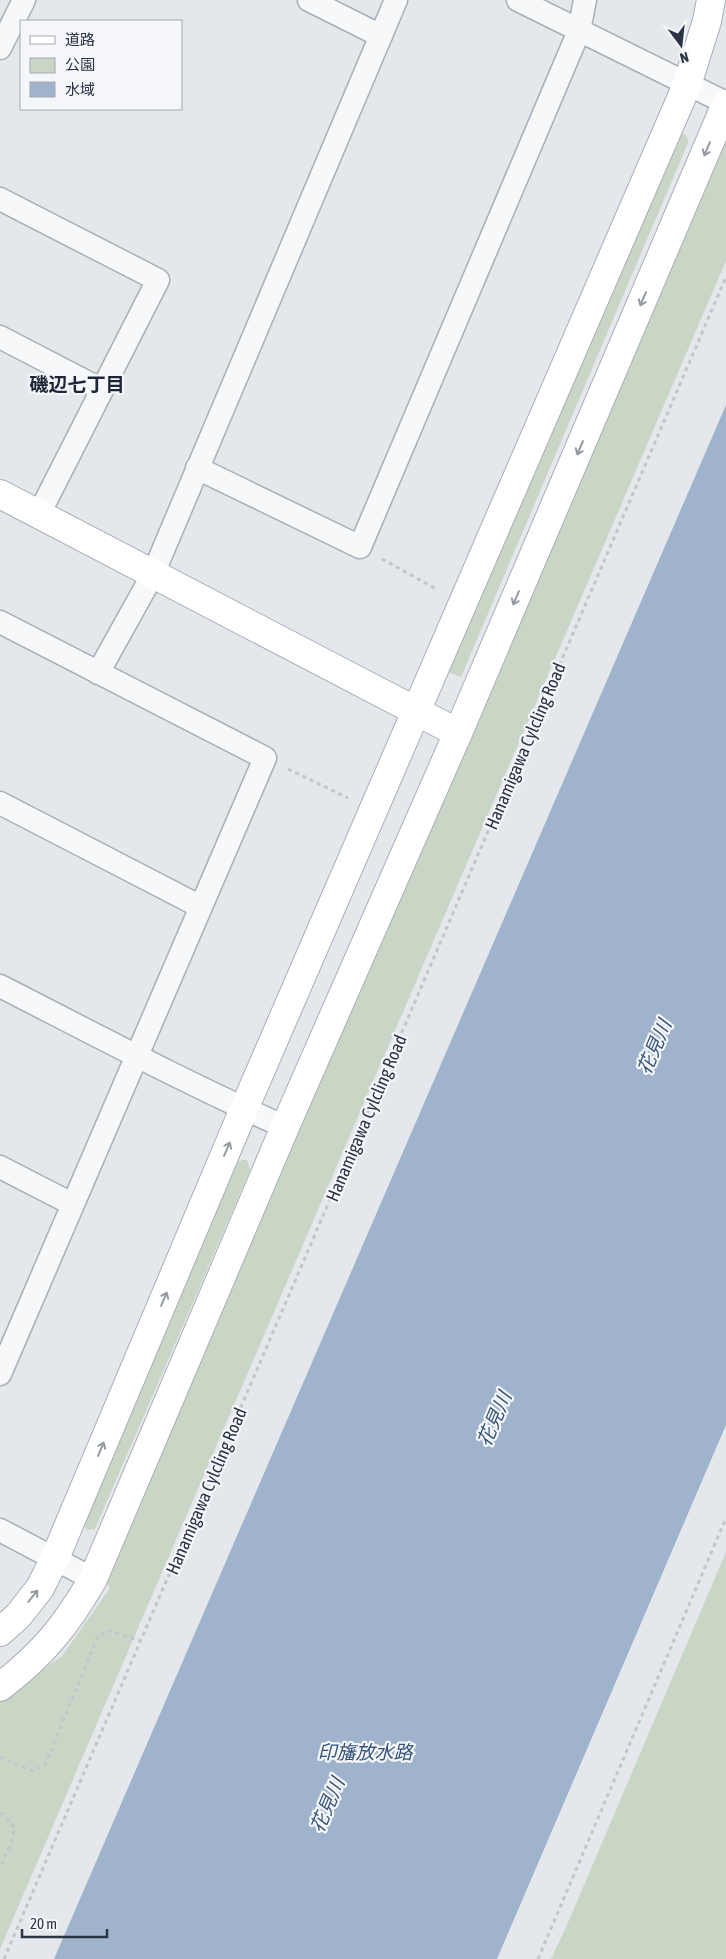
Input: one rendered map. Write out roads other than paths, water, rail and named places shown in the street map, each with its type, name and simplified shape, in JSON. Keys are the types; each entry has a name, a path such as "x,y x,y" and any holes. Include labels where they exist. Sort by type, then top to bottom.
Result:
{"street":[{"path":"0,48 24,0"},
{"path":"309,0 381,36"},
{"path":"98,673 153,574 396,0"},
{"path":"0,1687 27,1666 52,1641 74,1611 93,1579 285,1127 458,732 726,104 518,0"},
{"path":"197,468 360,547 579,31 585,0"},
{"path":"0,1632 18,1616 40,1588 55,1558 244,1109 687,85 707,21 711,0"},
{"path":"0,199 158,280 39,514"},
{"path":"0,337 102,390"},
{"path":"0,494 458,732"},
{"path":"0,622 265,758 137,1057 3,1361"},
{"path":"0,803 201,907"},
{"path":"0,986 137,1057 285,1127"},
{"path":"0,1167 72,1204"},
{"path":"0,1530 93,1579"}],"water":[{"name":"印旛放水路","path":"726,405 726,1425 497,1959 54,1959"}],"district":[{"name":"磯辺七丁目","path":"77,384"}],"water label":[{"name":"花見川","path":"654,1047"},
{"name":"花見川","path":"494,1419"},
{"name":"花見川","path":"327,1805"}]}
